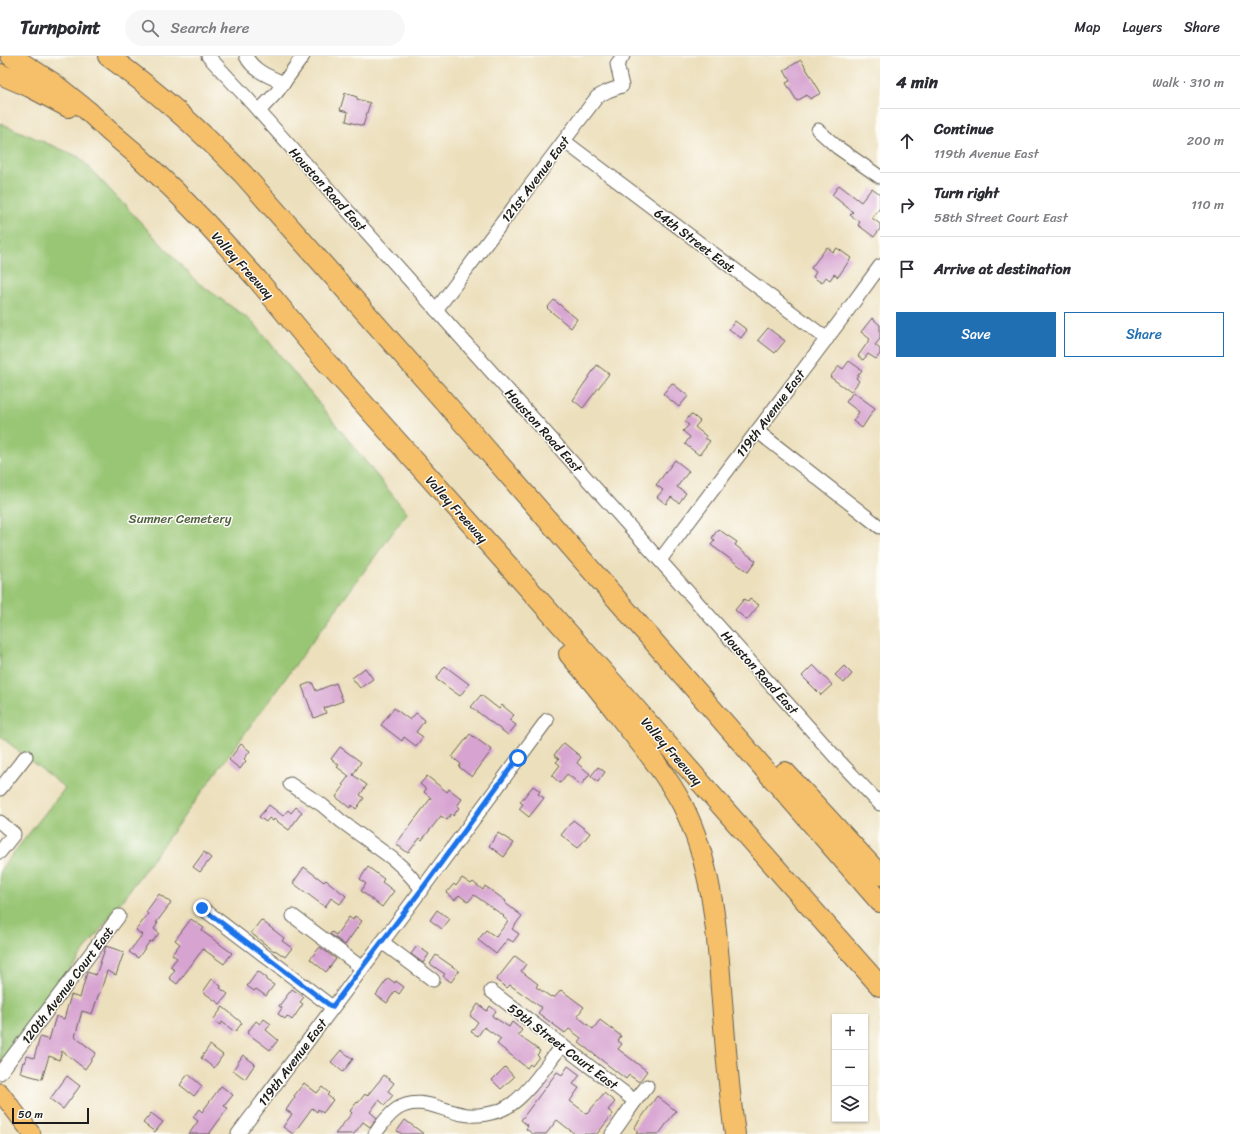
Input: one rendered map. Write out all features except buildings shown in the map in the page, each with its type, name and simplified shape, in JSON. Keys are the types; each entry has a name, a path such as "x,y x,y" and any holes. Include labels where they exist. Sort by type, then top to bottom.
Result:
{"highway":[{"name":"Valley Freeway","path":"11,56 53,83 88,111 108,131 152,169 208,225 257,279 321,356 621,692 880,986"},
{"path":"108,56 138,78 206,137 243,174 473,434 880,902"},
{"path":"0,74 30,87 75,111 108,131"},
{"path":"439,489 478,542 587,675 645,749 671,786 688,818 702,853 710,885 719,959 725,1041 735,1134"},
{"path":"572,549 713,693 768,755 880,875"}],"main road":[{"path":"0,1092 32,1134"}],"street":[{"name":"Houston Road East","path":"208,56 259,111 838,760 880,804"},
{"path":"246,56 258,70 284,83"},
{"path":"259,111 277,92 303,56"},
{"name":"121st Avenue East","path":"436,310 597,97 622,86 617,64 623,56"},
{"path":"818,130 837,146 880,177"},
{"name":"64th Street East","path":"564,141 827,339"},
{"name":"119th Avenue East","path":"660,560 827,339 880,266"},
{"path":"757,431 880,526"},
{"name":"119th Avenue East","path":"238,1134 547,720"},
{"path":"0,789 26,756"},
{"path":"290,784 322,805 341,821 393,859 422,889"},
{"path":"0,822 14,834 0,852"},
{"path":"202,908 332,1007"},
{"name":"120th Avenue Court East","path":"0,1073 119,916"},
{"path":"293,916 362,968"},
{"path":"382,942 433,980"},
{"name":"59th Street Court East","path":"491,991 635,1101"},
{"path":"374,1134 392,1113 404,1105 412,1103 435,1106 460,1114 470,1115 490,1113 505,1108 522,1095 562,1045"},
{"path":"612,1134 647,1086"}],"green space":[{"name":"Sumner Cemetery","path":"0,123 79,157 197,282 254,323 407,513 115,910 0,1063 0,870 65,788 0,736"}],"route":[{"path":"202,908 332,1007 422,889 518,758"}]}
